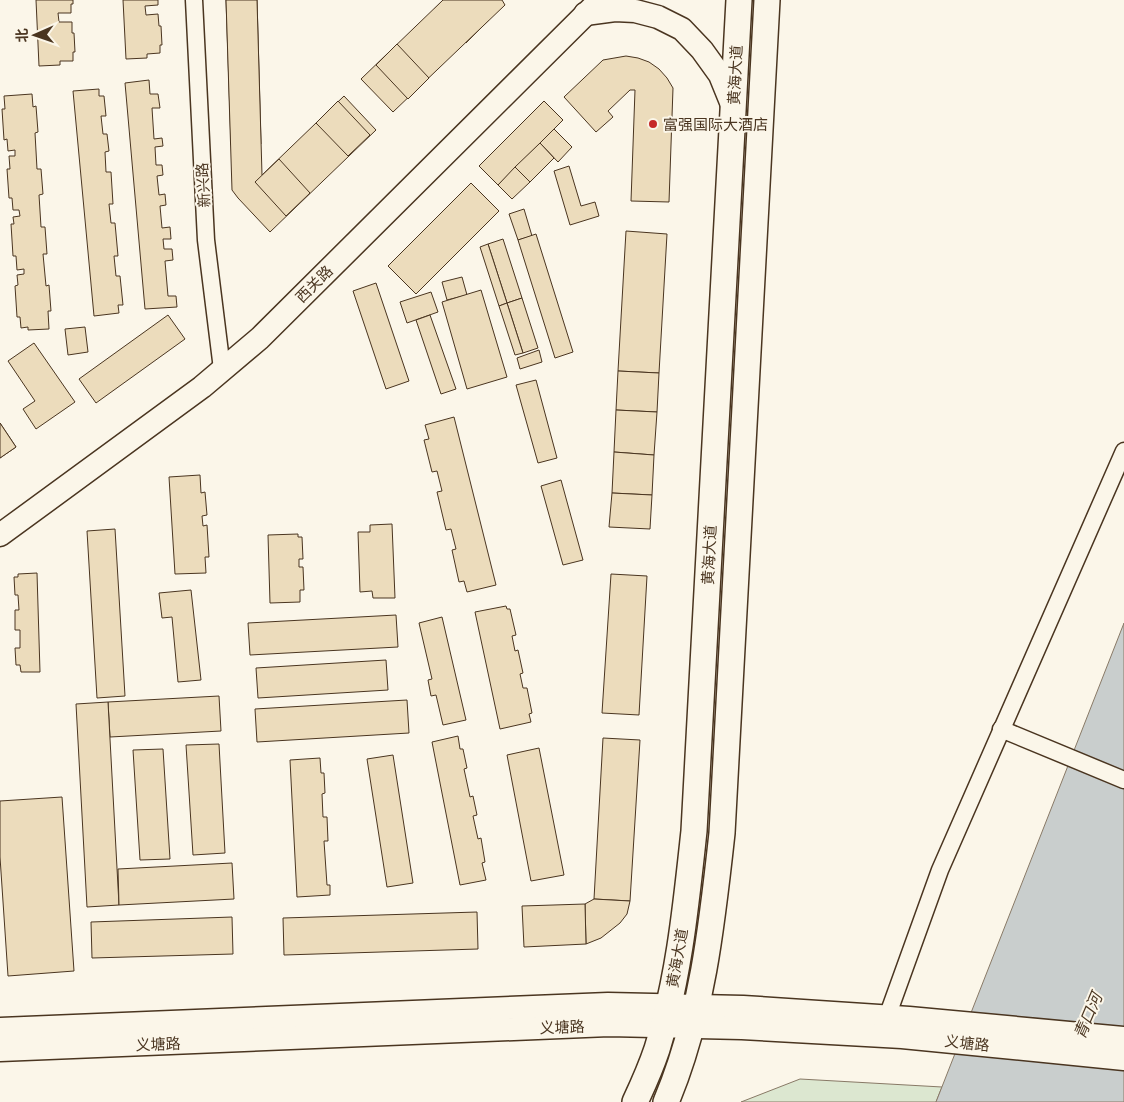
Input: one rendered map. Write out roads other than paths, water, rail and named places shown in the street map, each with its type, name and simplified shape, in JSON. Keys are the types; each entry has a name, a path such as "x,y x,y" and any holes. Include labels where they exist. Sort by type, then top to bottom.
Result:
{"main road":[{"name":"黄海大道","path":"635,1102 656,1050 666,1016 685,915 694,831 739,0"},
{"name":"黄海大道","path":"666,1102 683,1059 694,1016 712,918 722,833 767,0"},
{"name":"西关路","path":"0,535 132,439 222,370 260,338 592,7"},
{"path":"592,7 635,11 658,17 682,29 702,50 720,75 733,107"},
{"name":"义塘路","path":"0,1029 608,1004 666,1016"},
{"name":"义塘路","path":"0,1050 609,1025 666,1016 694,1016 743,1007 887,1017 906,1028 1124,1059"},
{"name":"义塘路","path":"694,1016 742,1028 906,1028 1124,1038"}],"street":[{"name":"新兴路","path":"194,0 206,240 222,370"},
{"path":"887,1017 940,870 1124,451"},
{"path":"1001,729 1124,780"}],"water":[{"name":"青口河","path":"1124,623 1124,1102 936,1102"}],"place":[{"name":"富强国际大酒店","path":"653,124"}]}
